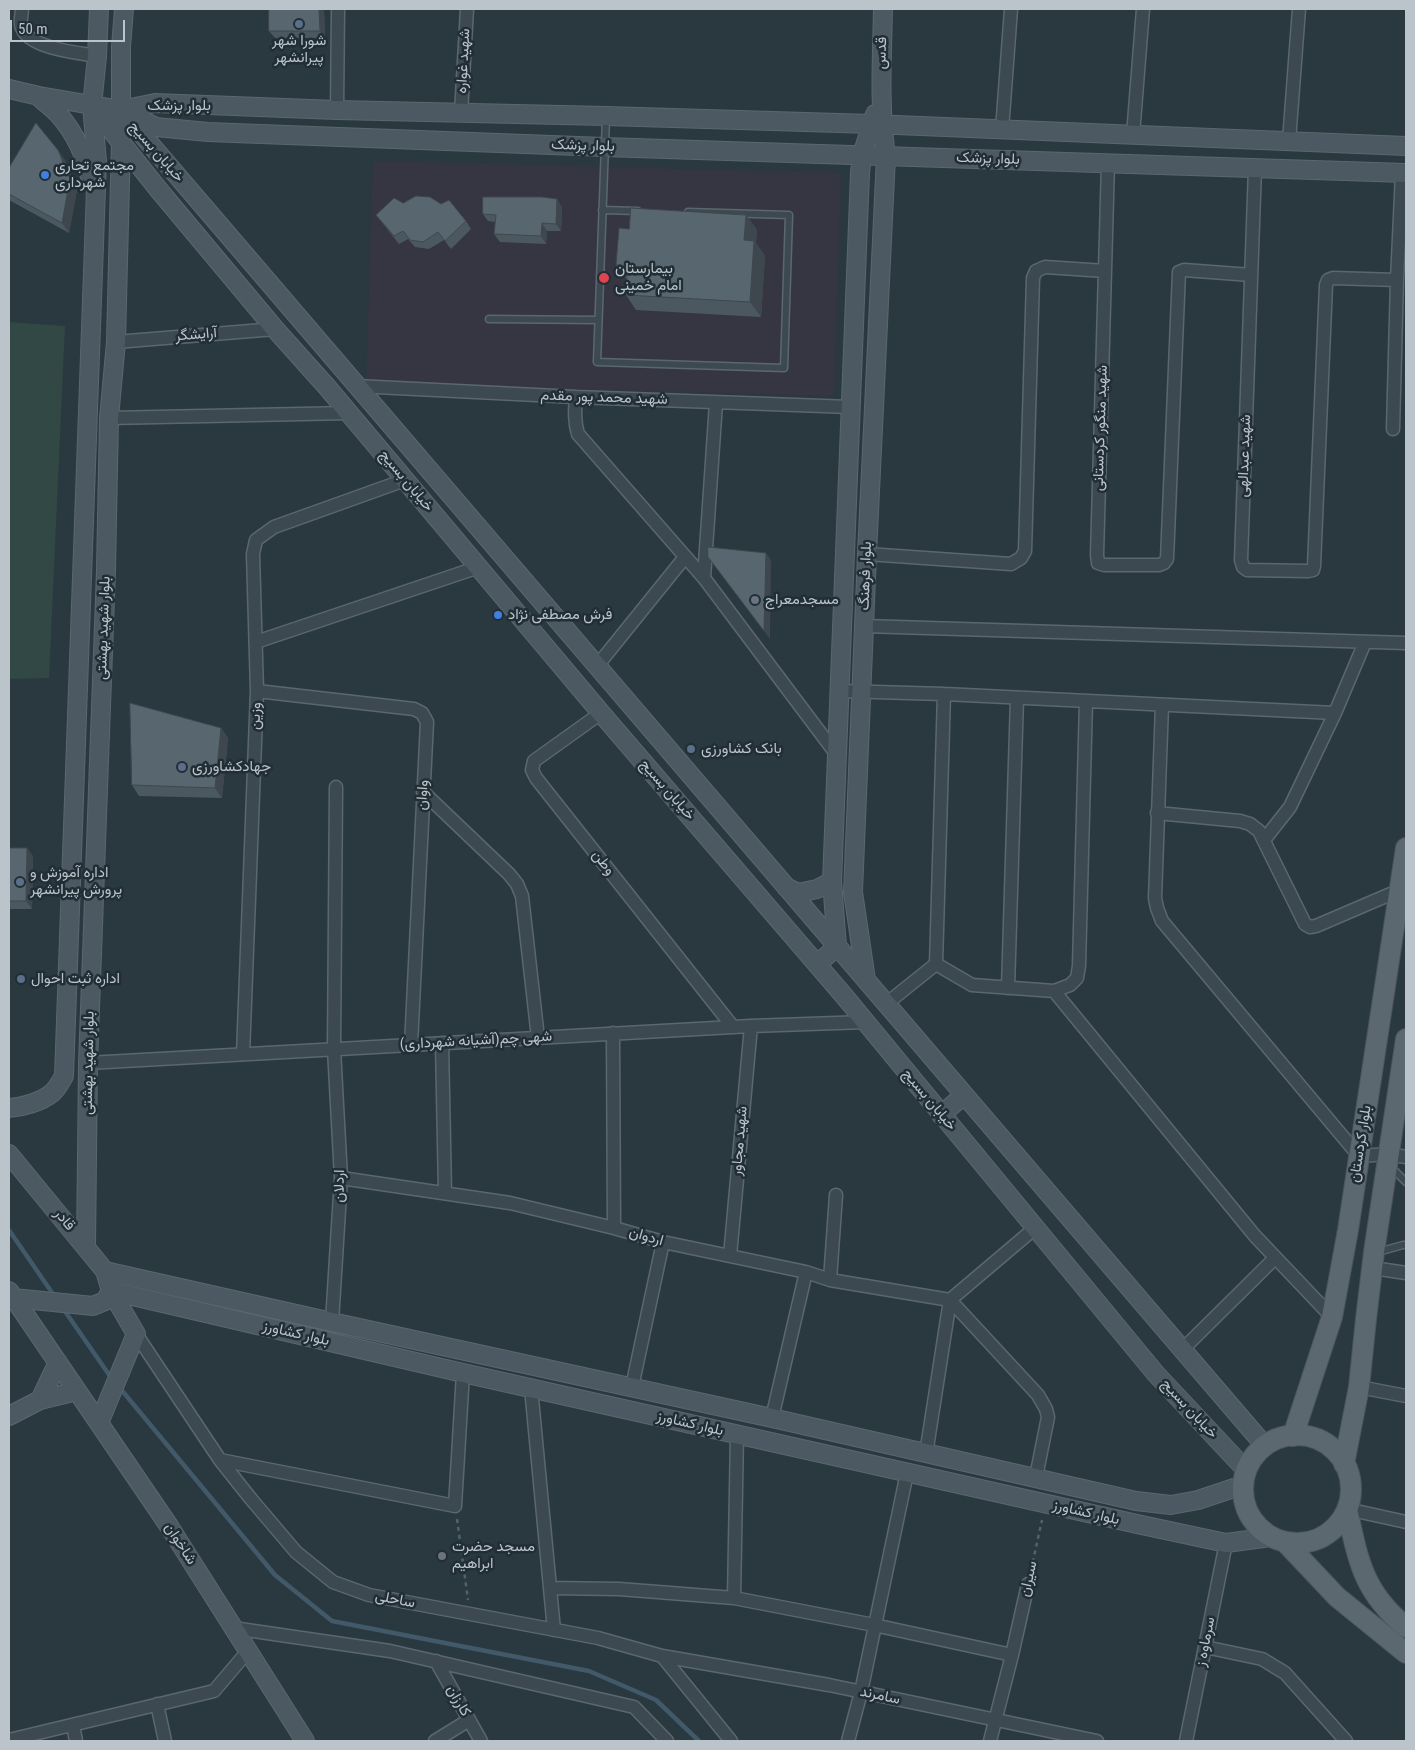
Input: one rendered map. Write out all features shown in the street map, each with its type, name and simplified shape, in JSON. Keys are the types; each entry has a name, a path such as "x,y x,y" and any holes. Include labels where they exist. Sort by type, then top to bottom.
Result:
{"main road":[{"name":"بلوار شهید بهشتی","path":"9,1108 16,1108 35,1102 52,1093 64,1076 96,203 97,161 92,106 99,9"},
{"name":"بلوار شهید بهشتی","path":"86,1247 88,1063 110,418 116,342 121,142 121,47 124,9"},
{"name":"قدس","path":"877,124 881,97 883,9"},
{"path":"9,89 38,96 121,110"},
{"path":"38,96 59,115 74,136 88,169 96,203"},
{"name":"بلوار پزشک","path":"121,110 155,103 337,110 877,124 1406,146"},
{"name":"خیابان بسیج","path":"92,106 158,189 275,329 817,964 1156,1374 1245,1478"},
{"name":"بلوار پزشک","path":"121,110 156,128 208,132 604,147 861,164 1108,163 1404,173"},
{"name":"خیابان بسیج","path":"121,110 1264,1446"},
{"name":"بلوار فرهنگ","path":"837,947 832,886 861,164 877,124"},
{"name":"بلوار فرهنگ","path":"866,980 853,892 886,164 877,124"},
{"path":"79,663 102,664"},
{"name":"بلوار کردستان","path":"1293,1436 1332,1317 1348,1230 1406,848"},
{"path":"71,879 94,881"},
{"path":"786,887 798,893 832,886 853,892"},
{"path":"817,964 837,947"},
{"path":"67,1001 90,1002"},
{"name":"بلوار کردستان","path":"1344,1464 1359,1387 1373,1260 1394,1159 1406,1039"},
{"path":"941,1115 964,1095"},
{"name":"قادر","path":"9,1154 105,1271 111,1291 134,1340"},
{"name":"بلوار کشاورز","path":"105,1271 772,1418 1136,1501 1171,1505 1198,1500 1245,1478"},
{"path":"11,1294 47,1302 92,1306 105,1301 111,1291"},
{"name":"بلوار کشاورز","path":"111,1291 463,1373 1226,1543 1278,1540"},
{"path":"11,1294 54,1356 40,1400"},
{"path":"99,1422 134,1340"},
{"name":"شاخوان","path":"54,1356 169,1526 305,1741"},
{"path":"9,1416 40,1400 77,1391"},
{"path":"1278,1540 1300,1543 1315,1540 1328,1533 1340,1523 1347,1510 1351,1494 1350,1478 1344,1464 1335,1451 1323,1442 1308,1437 1293,1436 1278,1439 1264,1446 1254,1457 1245,1478 1244,1501 1249,1515 1259,1528 1278,1540 1336,1597 1406,1653"},
{"path":"1347,1510 1364,1575 1379,1601 1406,1627"}],"street":[{"path":"22,9 21,27 25,35 33,42 97,56"},
{"path":"337,110 338,9"},
{"name":"شهید غواره","path":"461,113 467,9"},
{"path":"1002,130 1011,9"},
{"path":"1133,135 1143,9"},
{"path":"1289,141 1299,9"},
{"name":"شهید منگور کردستانی","path":"1108,163 1098,563 1104,565 1159,565 1167,559 1179,272 1184,270 1251,275"},
{"path":"1251,275 1256,168"},
{"path":"1393,429 1397,280 1404,173"},
{"path":"867,554 1011,564 1021,558 1025,552 1033,278 1036,271 1045,266 1105,271"},
{"name":"شهید عبدالهی","path":"1251,275 1241,560 1243,567 1247,570 1313,570 1326,285 1328,280 1333,278 1397,280"},
{"name":"آرایشگر","path":"116,342 275,329"},
{"name":"شهید محمد پور مقدم","path":"356,386 851,408"},
{"path":"576,397 575,426 578,434 704,578 838,755"},
{"path":"704,578 716,403"},
{"path":"110,418 349,414"},
{"name":"وزین","path":"243,1054 257,691 253,554 256,540 274,527 405,480"},
{"path":"597,666 685,557"},
{"path":"256,642 479,567"},
{"path":"864,626 1406,643"},
{"path":"1264,840 1290,807 1335,713 1366,642"},
{"path":"840,691 861,690 1335,713"},
{"name":"واوان","path":"257,691 414,708 422,713 427,722 411,1045"},
{"path":"886,1004 936,964 944,694"},
{"path":"1008,988 1017,698"},
{"path":"936,964 972,986 1054,991 1070,985 1077,978 1079,966 1086,701"},
{"path":"1162,705 1155,898 1162,920 1359,1156 1394,1159"},
{"name":"وطن","path":"601,713 534,761 532,770 733,1027"},
{"name":"اردلان","path":"332,1322 341,1178 334,1049 336,788"},
{"path":"423,792 509,874 517,884 522,896 538,1038"},
{"path":"1157,813 1240,821 1250,824 1264,840 1305,924 1310,927 1400,890"},
{"path":"1054,991 1248,1228 1274,1258 1332,1317"},
{"name":"شهی چم(آشیانه شهرداری)","path":"88,1063 751,1026 864,1022"},
{"name":"شهید مجاور","path":"730,1256 751,1026"},
{"path":"613,1034 614,1228"},
{"path":"442,1043 445,1193"},
{"name":"اردوان","path":"341,1178 510,1203 663,1242 806,1272 830,1280 950,1300"},
{"path":"830,1280 836,1195"},
{"path":"926,1454 950,1300 1035,1228"},
{"path":"632,1388 663,1242"},
{"path":"1182,1350 1274,1258"},
{"path":"1373,1260 1406,1273"},
{"path":"772,1418 806,1272"},
{"path":"950,1300 1038,1395 1046,1409 1048,1417 1036,1477"},
{"name":"ساحلی","path":"134,1340 220,1460 251,1499 296,1552 333,1582 369,1595 598,1638 662,1656"},
{"path":"220,1460 455,1506 463,1373"},
{"path":"1359,1387 1406,1396"},
{"path":"531,1388 554,1630"},
{"path":"734,1598 737,1434"},
{"path":"848,1741 861,1692 907,1473"},
{"path":"1347,1510 1406,1522"},
{"name":"سرماوه ز","path":"1186,1741 1226,1543"},
{"name":"سیران","path":"995,1720 1028,1584"},
{"path":"550,1588 619,1589 734,1598 874,1625 1012,1655"},
{"path":"234,1628 390,1651 634,1707 667,1741"},
{"path":"1205,1647 1262,1659 1285,1673 1346,1741"},
{"path":"9,1740 214,1691 248,1651"},
{"path":"662,1656 731,1741"},
{"name":"سامرند","path":"662,1656 861,1692 1097,1741"},
{"name":"کارزان","path":"436,1661 481,1741"},
{"path":"157,1704 165,1741"},
{"path":"435,1741 469,1720"},
{"path":"990,1741 995,1720"},
{"path":"73,1725 76,1741"}],"lane":[{"path":"606,116 597,362 784,368 789,215 680,212"},
{"path":"602,210 641,211"},
{"path":"489,319 598,320"},
{"path":"1394,1159 1406,1182"},
{"path":"1373,1260 1406,1245"}],"path":[{"name":"سیران","path":"1028,1584 1046,1503"},
{"path":"455,1506 470,1614"}],"shaded area":[{"name":"بیمارستان امام خمینی","path":"373,161 841,173 834,396 366,384"}],"green space":[{"path":"9,322 65,326 49,678 9,679"}],"building":[{"name":"شورا شهر پیرانشهر","path":"269,9 319,9 320,31 269,31"},
{"name":"مجتمع تجاری شهرداری","path":"36,123 58,150 70,179 62,223 9,194 9,168"},
{"path":"416,196 430,197 441,204 449,200 466,221 445,241 438,232 423,242 410,240 403,231 394,236 376,215 394,198 403,203"},
{"path":"483,197 542,197 557,199 556,224 542,223 541,236 494,234 496,215 483,214"},
{"path":"631,208 746,215 744,240 754,241 750,302 626,295 627,266 616,265 619,228 629,229"},
{"name":"مسجدمعراج","path":"708,547 766,553 764,631 708,557"},
{"name":"جهادکشاورزی","path":"130,703 221,728 215,788 132,785"},
{"name":"اداره آموزش و پرورش پیرانشهر","path":"9,848 27,848 26,901 9,901"}],"waterway":[{"path":"9,1230 55,1297"},
{"path":"62,1307 112,1379"},
{"path":"119,1387 275,1575 332,1621 589,1671 656,1700 699,1741"}],"place":[{"name":"شورا شهر پیرانشهر","path":"299,24"},
{"name":"مجتمع تجاری شهرداری","path":"45,175"},
{"name":"بیمارستان امام خمینی","path":"604,278"},
{"name":"مسجدمعراج","path":"755,600"},
{"name":"فرش مصطفی نژاد","path":"498,615"},
{"name":"بانک کشاورزی","path":"691,749"},
{"name":"جهادکشاورزی","path":"182,767"},
{"name":"اداره آموزش و پرورش پیرانشهر","path":"20,882"},
{"name":"اداره ثبت احوال","path":"21,979"},
{"name":"مسجد حضرت ابراهیم","path":"442,1556"}]}
